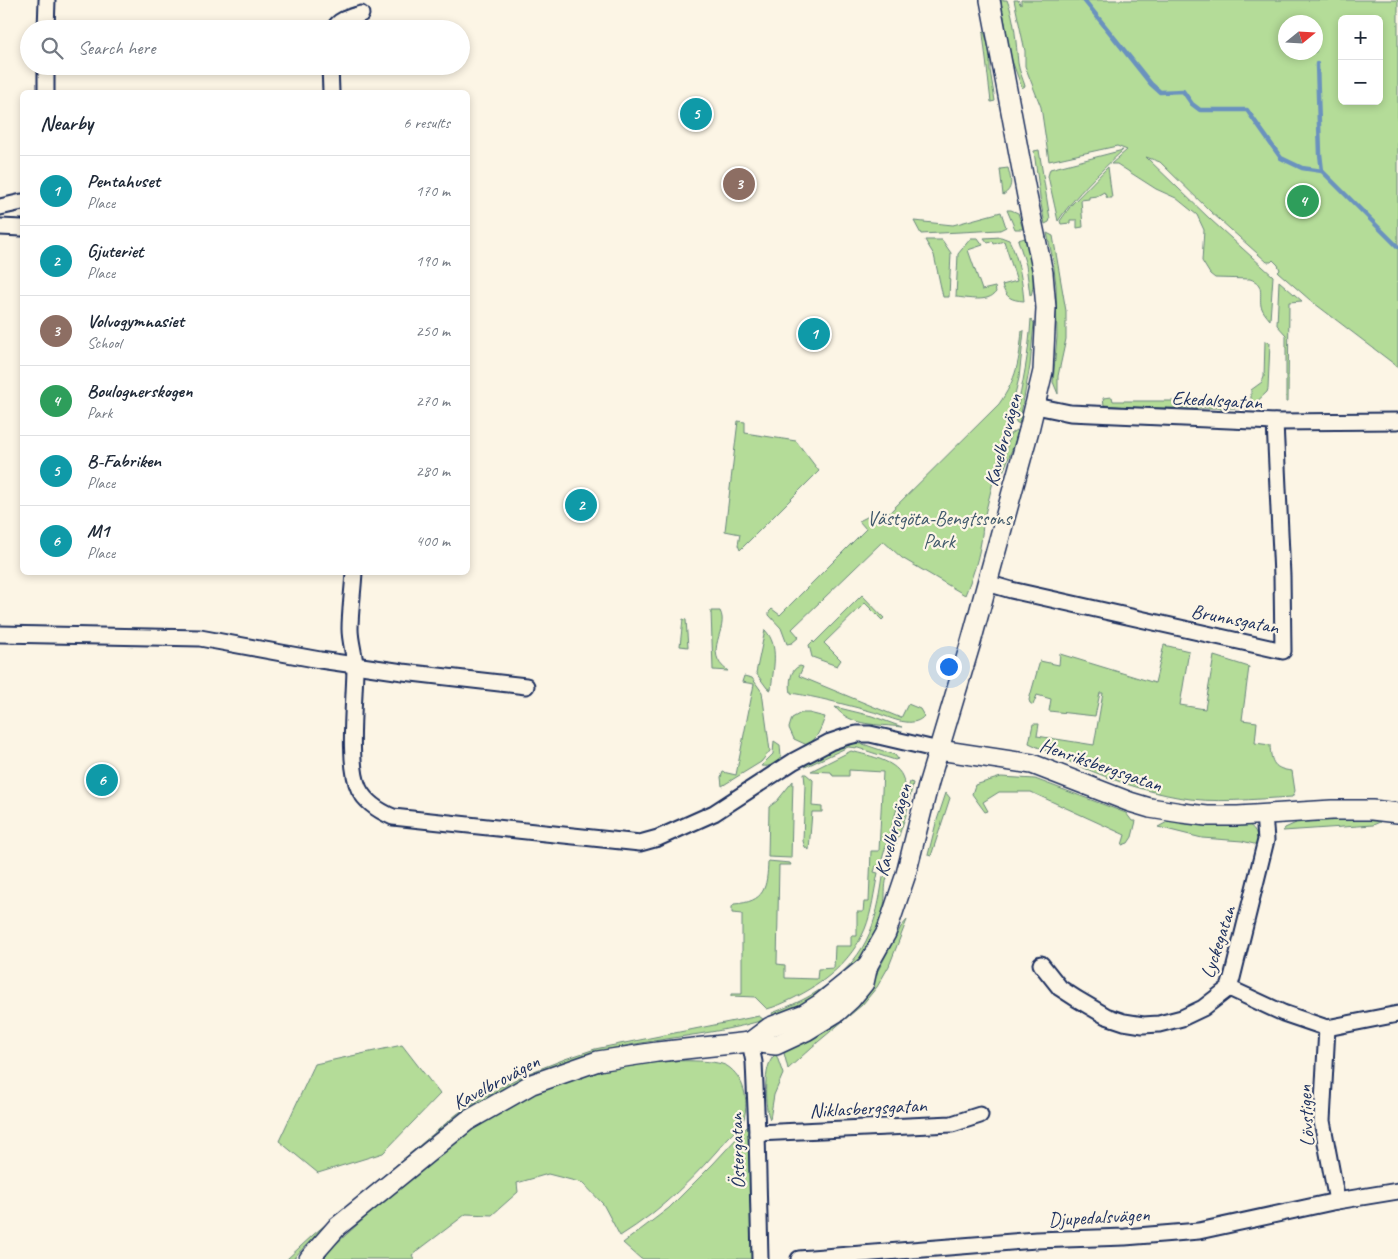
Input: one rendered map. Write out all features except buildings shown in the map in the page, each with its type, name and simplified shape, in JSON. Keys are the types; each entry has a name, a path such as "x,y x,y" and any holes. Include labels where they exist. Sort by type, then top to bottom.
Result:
{"main road":[{"name":"Kavelbrovägen","path":"309,1259 337,1227 466,1121 532,1084 598,1061 656,1052 750,1042 776,1044 806,1032 837,1012 864,983 868,965 886,933 906,874 1036,406 1043,371 1046,308 1044,273 1027,196 990,0"},
{"name":"Henriksbergsgatan","path":"939,750 1032,764 1150,808 1207,816 1332,810 1372,810 1398,813"}],"street":[{"path":"46,20 47,0"},
{"path":"342,20 362,14"},
{"path":"46,75 46,90"},
{"path":"330,75 331,90"},
{"path":"0,207 20,202"},
{"path":"0,228 20,228"},
{"name":"Ekedalsgatan","path":"1036,406 1070,413 1275,422 1398,421"},
{"name":"Brunnsgatan","path":"987,583 1283,651 1282,576 1275,422"},
{"path":"354,575 350,630 355,665 355,776 358,788 368,802 375,808 393,817 640,843 658,838 714,813 794,761 830,742 845,737 870,734 939,750"},
{"path":"0,634 187,637 355,665 526,686"},
{"name":"Lyckegatan","path":"1041,964 1060,988 1106,1016 1124,1022 1143,1025 1159,1024 1182,1018 1203,1008 1229,988 1238,959 1266,840 1264,814"},
{"path":"1229,988 1283,1013 1327,1028 1398,1014"},
{"name":"Lövstigen","path":"1327,1028 1322,1121 1337,1201"},
{"name":"Östergatan","path":"750,1042 754,1062 760,1259"},
{"name":"Niklasbergsgatan","path":"757,1133 952,1124 980,1115"},
{"name":"Djupedalsvägen","path":"799,1259 1036,1240 1125,1237 1199,1231 1337,1201 1398,1192"}],"green space":[{"path":"1001,0 1007,0 1012,15 1019,66 1025,86 1022,88 1011,58"},
{"path":"1014,0 1018,0 1021,5 1021,0 1398,0 1398,367 1310,300 1278,272 1280,270 1278,265 1273,260 1267,262 1211,212 1160,162 1146,157 1211,220 1273,276 1270,320 1261,306 1260,287 1255,281 1250,279 1215,278 1210,274 1202,261 1204,230 1197,215 1176,198 1156,189 1117,164 1111,164 1127,150 1117,146 1049,161 1041,107 1025,66 1025,51"},
{"path":"984,31 990,51 990,70 995,101 991,102 983,34"},
{"path":"1039,150 1050,219 1045,224 1034,151"},
{"path":"1123,150 1080,193 1058,221 1048,176 1050,169"},
{"path":"1108,167 1112,198 1107,198 1104,192 1097,196 1089,197 1089,199 1081,200 1083,227 1077,228 1077,220 1070,220 1070,223 1061,224 1060,221 1072,204"},
{"path":"1008,168 1011,180 1010,186 1003,195 1000,169"},
{"path":"1007,210 1018,213 1023,229 1015,229"},
{"path":"1001,212 1006,227 1000,230 921,234 914,221 953,225"},
{"path":"1047,233 1053,236 1066,311 1066,339 1058,376 1058,394 1053,382 1057,337 1056,285"},
{"path":"1001,237 1009,240 1018,262 1024,301 1010,298 1005,293 1002,285 1017,281 1004,241 994,244 993,241 988,243 984,238"},
{"path":"971,238 978,238 983,245 968,250 982,290 995,287 996,292 988,298 956,297 958,254"},
{"path":"1025,238 1033,274 1031,295 1026,265 1018,240"},
{"path":"925,240 942,240 951,253 949,297 943,297 934,255"},
{"path":"1279,281 1302,301 1289,302 1288,402 1286,402 1286,335 1277,325"},
{"path":"1031,319 1034,323 1030,366 1019,424 1016,422 1015,417 1029,344"},
{"name":"Västgöta-Bengtssons Park","path":"1022,331 1024,331 1019,378 983,522 977,559 965,595 902,558 883,541 792,629 799,637 792,643 787,644 781,628 769,615 769,612 772,609 780,615 866,529 859,521 873,514 880,522 999,404 1010,386 1016,369"},
{"path":"1265,341 1270,343 1268,389 1250,408 1140,408 1104,405 1103,398 1112,397 1113,401 1251,401 1251,390 1262,382 1264,377"},
{"path":"738,421 745,422 745,433 796,441 819,471 740,550 738,545 740,534 725,531"},
{"path":"1016,430 1018,431 1015,442 1003,472 1001,471 1010,434"},
{"path":"862,595 884,618 882,620 865,603 824,643 841,660 837,666 812,657 809,645 813,641 814,643"},
{"path":"711,611 720,611 722,618 716,648 720,664 728,671 713,670"},
{"path":"683,619 686,620 688,647 680,646"},
{"path":"765,630 770,636 774,650 771,690 767,688 756,673"},
{"path":"1164,645 1189,651 1180,705 1205,709 1214,656 1249,667 1242,720 1257,722 1255,743 1270,745 1271,756 1277,767 1292,771 1295,791 1292,797 1220,801 1191,799 1157,793 1119,782 1083,768 1029,743 1033,724 1039,724 1037,736 1094,745 1103,693 1100,693 1095,716 1049,711 1051,699 1037,695 1033,705 1029,700 1040,661 1059,665 1060,654 1155,683"},
{"path":"800,666 803,667 799,676 901,718 908,704 920,709 924,716 914,722 901,721 874,712 791,693 792,673"},
{"path":"744,676 752,678 762,692 770,751 761,762 722,786 721,777 723,772 736,775 754,684 742,682"},
{"path":"835,707 872,716 902,727 874,725 857,721 841,713"},
{"path":"801,713 825,717 816,737 807,745 794,739 789,728 792,718"},
{"path":"774,741 780,745 781,757 772,765 761,766 773,754"},
{"path":"843,744 863,744 895,755 898,759 895,760 858,748 848,747 805,767 807,762"},
{"path":"851,751 892,765 898,770 904,785 880,866 876,866 874,872 878,873 865,929 852,952 835,971 815,986 780,1005 767,1009 755,997 731,996 731,994 742,994 742,914 732,913 732,907 734,904 744,903 758,897 762,892 767,879 768,861 790,863 791,865 779,865 777,964 785,965 785,978 817,979 818,969 834,968 835,946 851,946 851,936 857,936 857,912 863,912 864,902 869,902 871,851 879,851 883,772 849,770 849,776 833,776 831,772 811,771"},
{"path":"804,774 813,780 812,806 822,807 822,812 812,812 809,850 805,847 803,841"},
{"path":"1001,777 1035,779 1126,813 1132,821 1136,821 1132,837 1128,843 1122,845 1125,835 1031,792 999,792 983,802 988,811 985,812 972,794 975,785"},
{"path":"793,781 791,858 768,857 769,807 777,801"},
{"path":"910,782 913,783 906,815 896,844 892,842"},
{"path":"946,793 950,798 931,856 928,855"},
{"path":"1339,816 1380,820 1380,822 1373,825 1283,831 1285,828 1296,823 1296,820"},
{"path":"1171,820 1245,823 1255,831 1258,845 1242,841 1202,838 1158,827"},
{"path":"883,877 887,878 883,912 872,940 862,955 851,969 822,992 774,1017 772,1013 813,994 826,986 849,966 866,941 872,926"},
{"path":"907,920 889,966 877,987 862,1005 788,1069 783,1049 873,980 901,927"},
{"path":"759,1016 764,1020 742,1026 633,1044 590,1054 553,1066 518,1081 469,1109 422,1144 331,1222 293,1259 287,1259 457,1114 491,1092 524,1075 595,1049"},
{"path":"402,1045 440,1094 383,1153 318,1173 279,1141 315,1064"},
{"path":"776,1054 783,1074 774,1095 770,1119 766,1098 766,1081 769,1065"},
{"path":"659,1061 704,1061 727,1066 738,1076 744,1089 746,1104 744,1118 737,1129 704,1166 678,1192 620,1236 603,1204 583,1183 548,1174 517,1183 518,1192 492,1215 466,1214 412,1255 414,1259 320,1259 440,1152 493,1114 538,1092 586,1075 634,1064"},
{"path":"748,1126 752,1259 641,1259 623,1243 669,1208"}],"waterway":[{"path":"1084,0 1151,84 1160,92 1183,91 1192,104 1200,110 1247,110 1281,158 1302,168 1322,171 1398,247"},
{"path":"1317,64 1322,171"}],"place":[{"name":"B-Fabriken","path":"696,114"},
{"name":"Volvogymnasiet","path":"739,184"},
{"name":"Boulognerskogen","path":"1303,201"},
{"name":"Pentahuset","path":"814,334"},
{"name":"Gjuteriet","path":"581,505"},
{"name":"M1","path":"102,780"}]}
